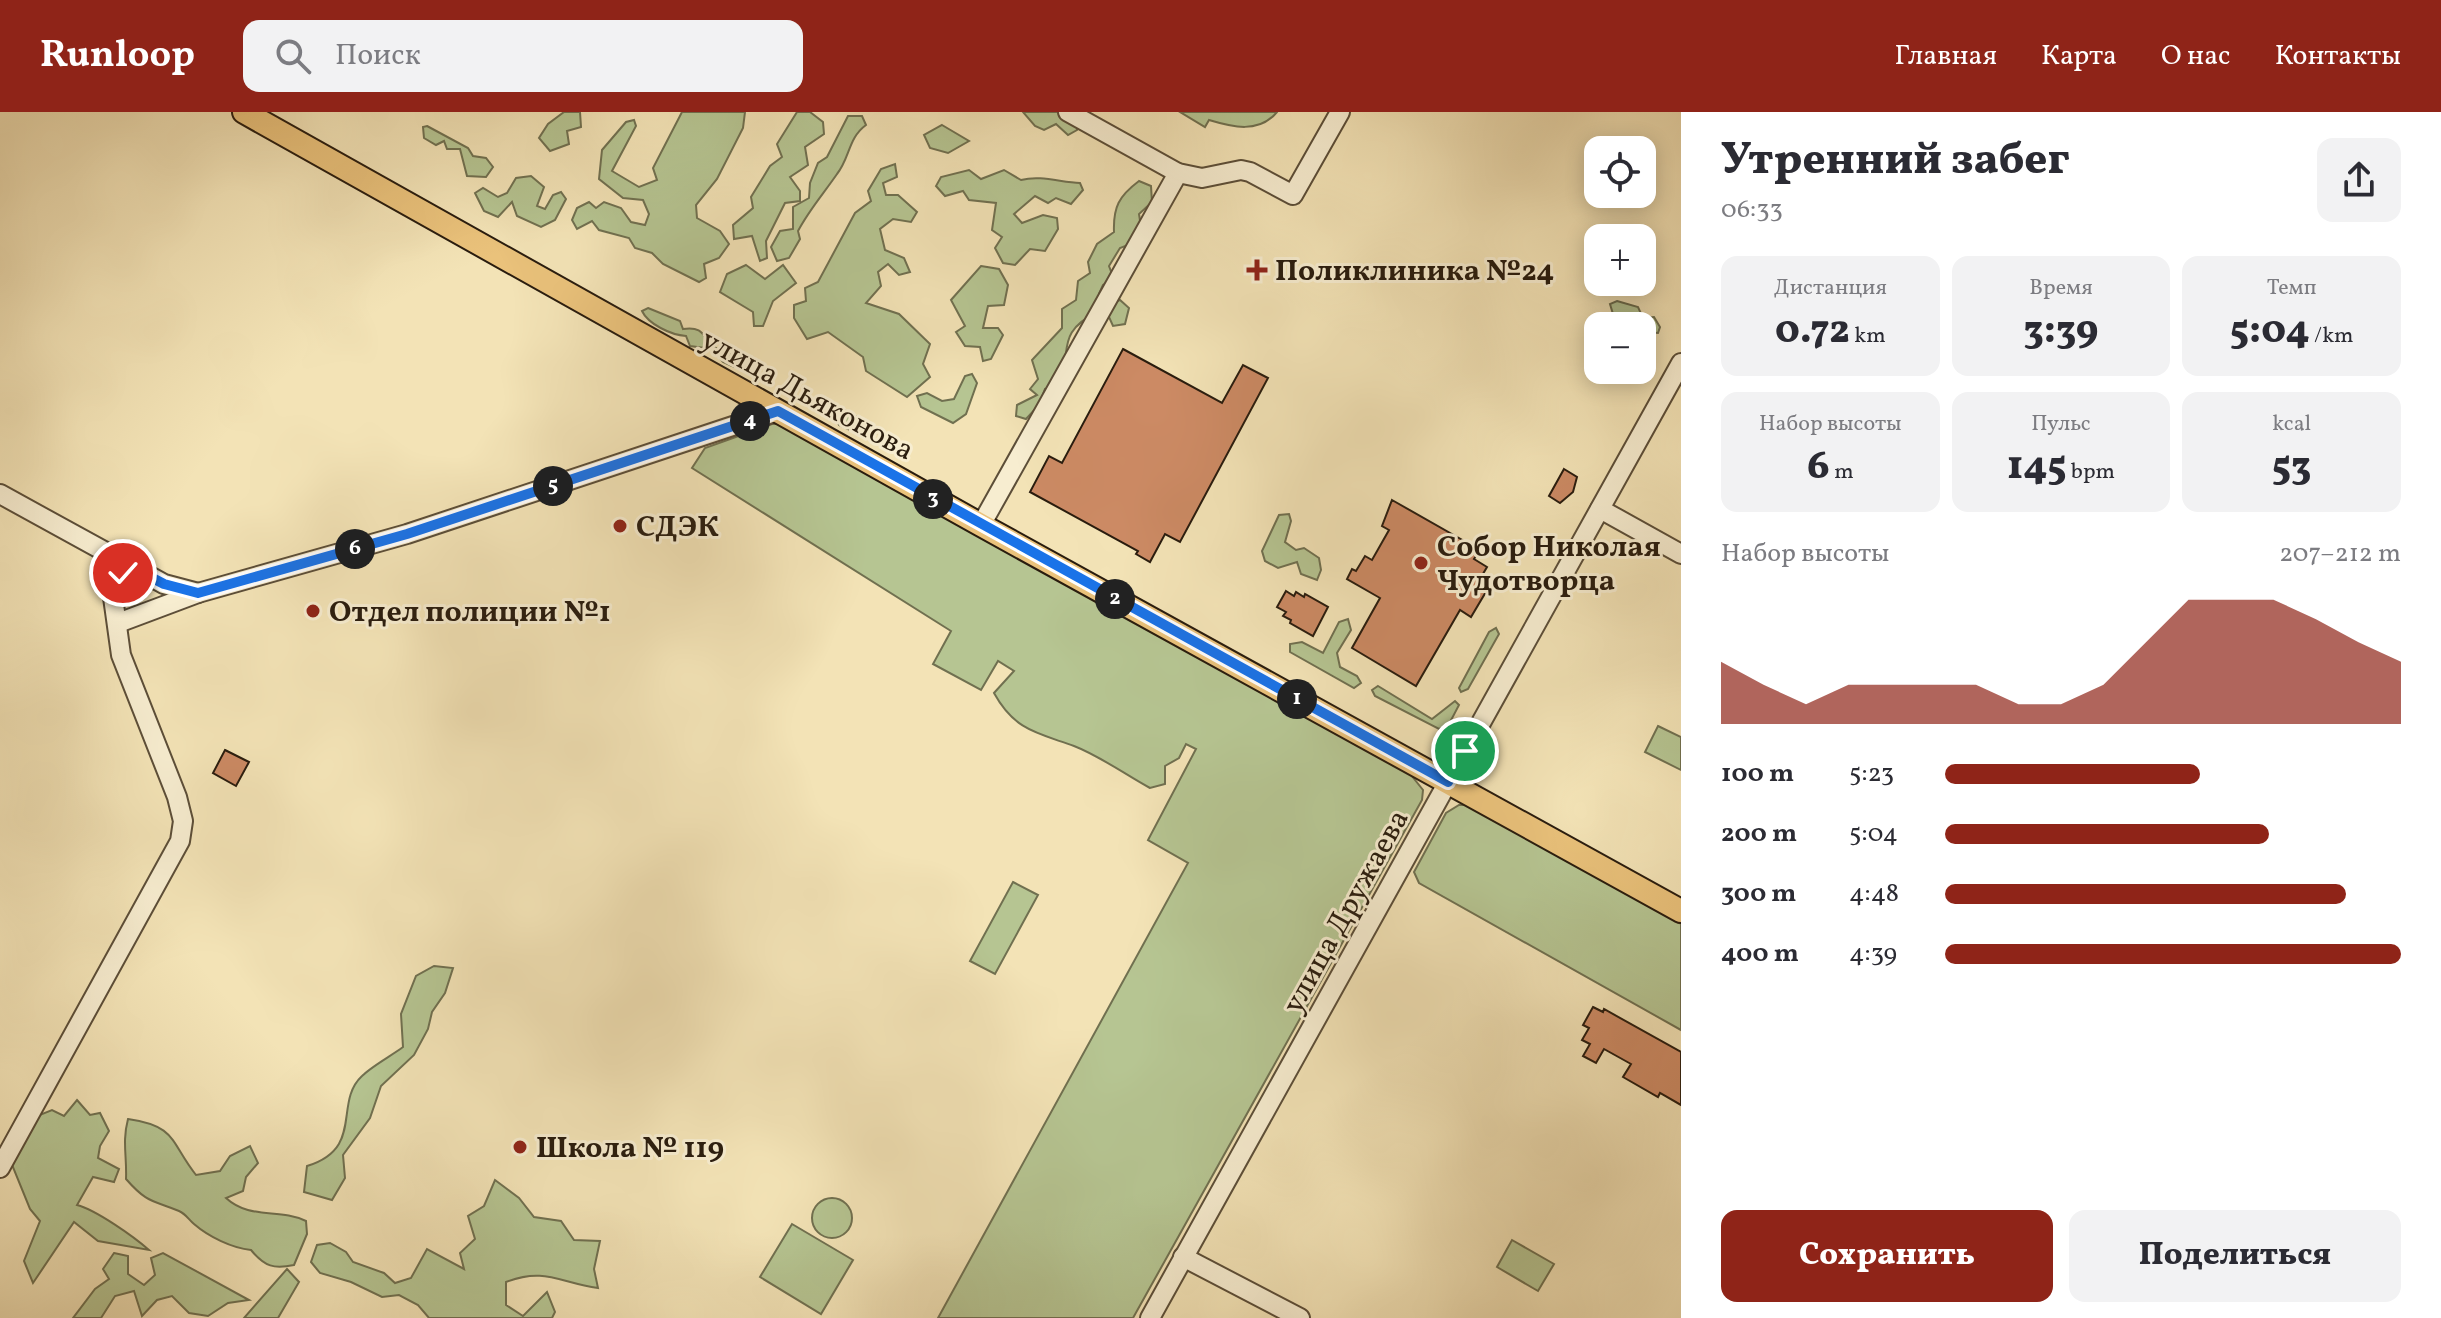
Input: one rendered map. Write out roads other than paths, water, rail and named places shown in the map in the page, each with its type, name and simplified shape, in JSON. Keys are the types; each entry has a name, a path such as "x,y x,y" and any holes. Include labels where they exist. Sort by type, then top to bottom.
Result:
{"main road":[{"name":"улица Дьяконова","path":"244,112 981,525 1681,911"}],"street":[{"path":"1068,112 1178,173 1202,178 1241,170 1293,195 1340,112"},
{"path":"981,525 1178,173"},
{"name":"улица Дружаева","path":"1150,1318 1681,363"},
{"path":"120,609 159,610 198,593 407,534 778,411"},
{"path":"0,494 156,580 198,593"},
{"path":"1600,509 1681,554"},
{"path":"107,554 120,609"},
{"path":"0,1168 180,841 183,821 177,797 121,655 123,573 137,570"},
{"path":"156,580 162,590 163,602 159,610"},
{"path":"1183,1257 1300,1318"}],"place":[{"name":"Поликлиника №24","path":"1257,270"},
{"name":"СДЭК","path":"620,526"},
{"name":"Собор Николая Чудотворца","path":"1421,563"},
{"name":"Отдел полиции №1","path":"313,611"},
{"name":"Школа № 119","path":"520,1147"}]}
